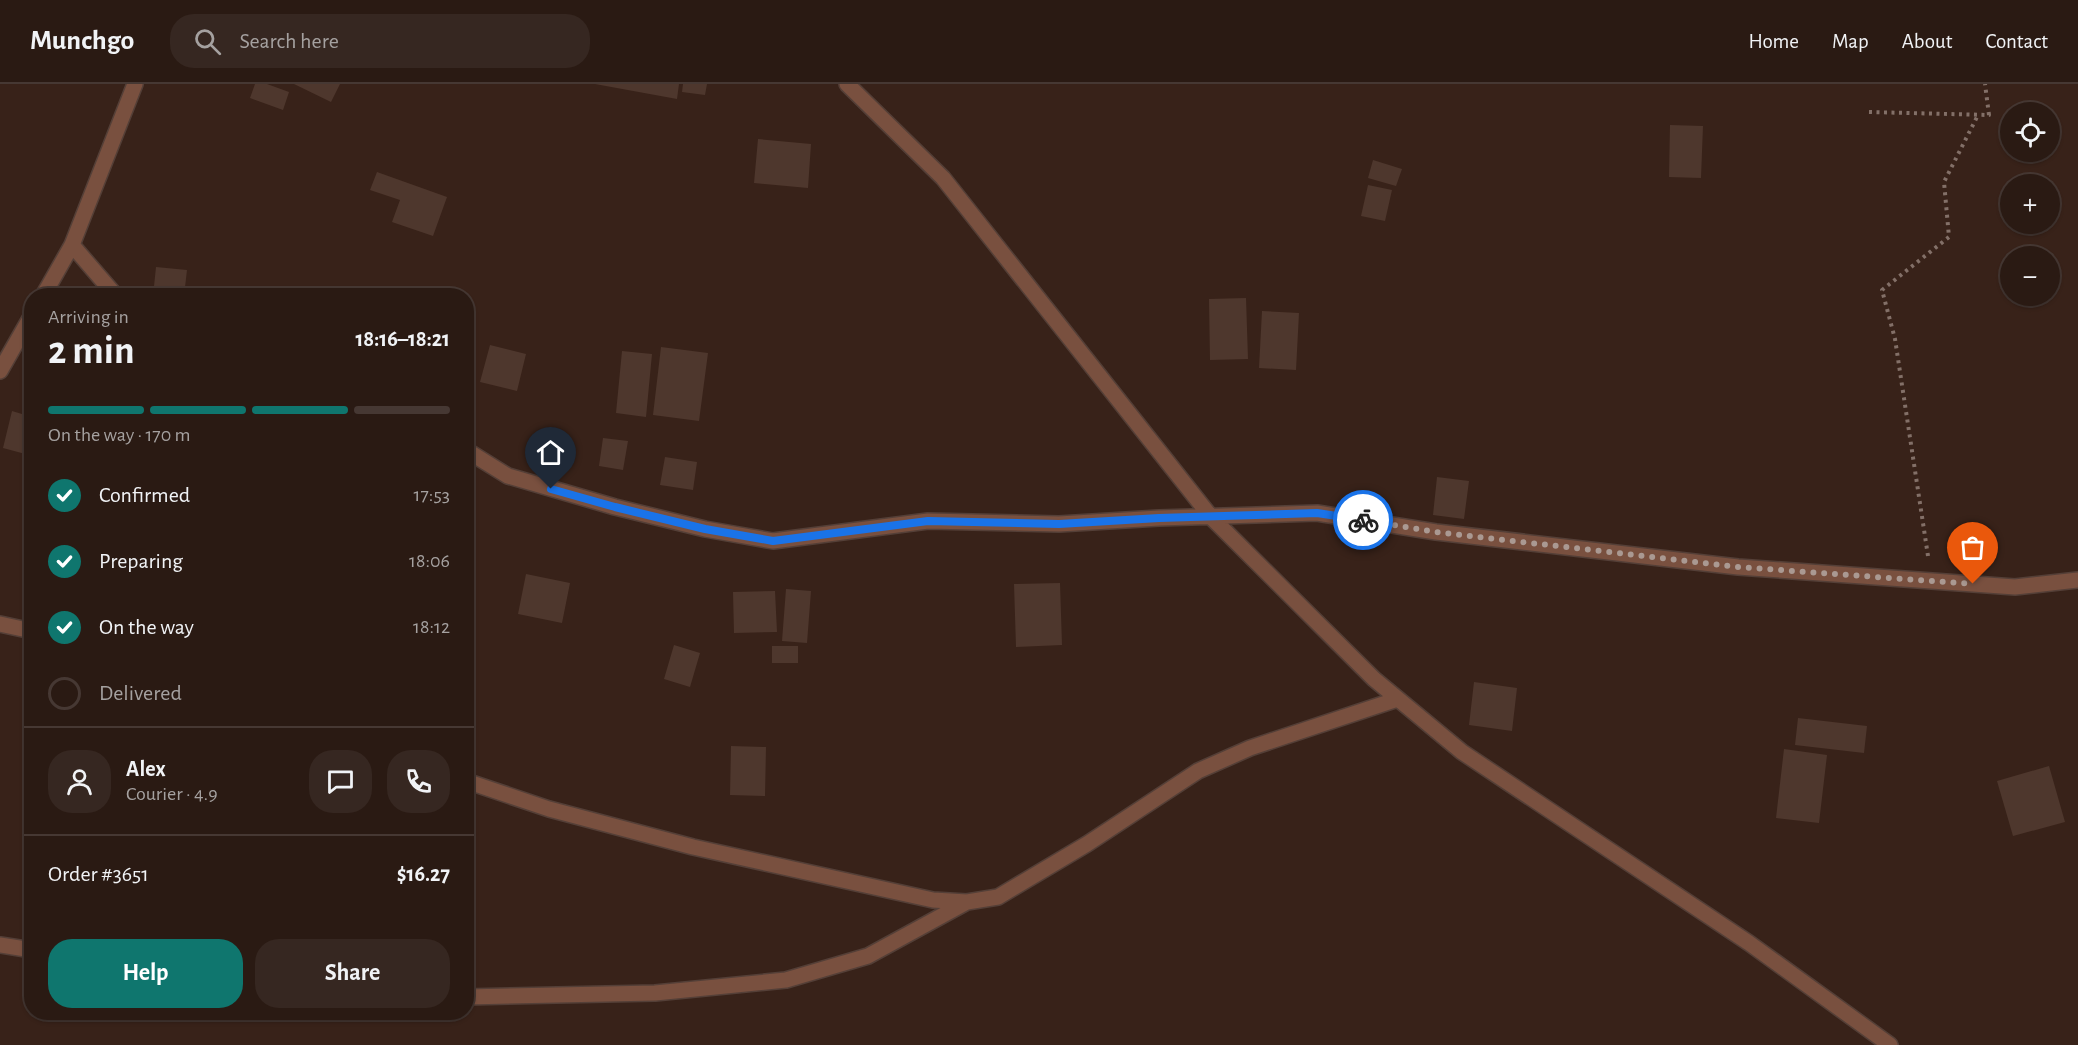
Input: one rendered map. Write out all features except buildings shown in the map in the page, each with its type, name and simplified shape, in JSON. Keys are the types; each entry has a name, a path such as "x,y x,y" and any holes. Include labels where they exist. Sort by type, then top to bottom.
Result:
{"street":[{"path":"48,288 72,245 135,84"},
{"path":"847,84 943,178 1211,517 1365,670 1462,752 1749,943 1890,1045"},
{"path":"72,245 109,288"},
{"path":"0,371 24,329"},
{"path":"474,455 508,476 615,507 705,529 773,541 928,521 1059,524 1317,513 1436,532 1738,567 2015,587 2078,580"},
{"path":"0,624 24,629"},
{"path":"474,783 549,808 693,847 933,900 967,902 998,897 1087,844 1198,771 1250,748 1398,699"},
{"path":"474,997 655,993 786,980 868,956 967,902"},
{"path":"0,945 24,949"}],"path":[{"path":"1869,112 1989,115 1985,84"},
{"path":"1931,581 1895,339 1882,290 1949,237 1944,182 1978,115"}],"way so far":[{"path":"1363,520 1436,532 1738,567 1973,584"}],"route":[{"path":"551,489 705,529 773,541 928,521 1059,524 1317,513 1363,520"}]}
